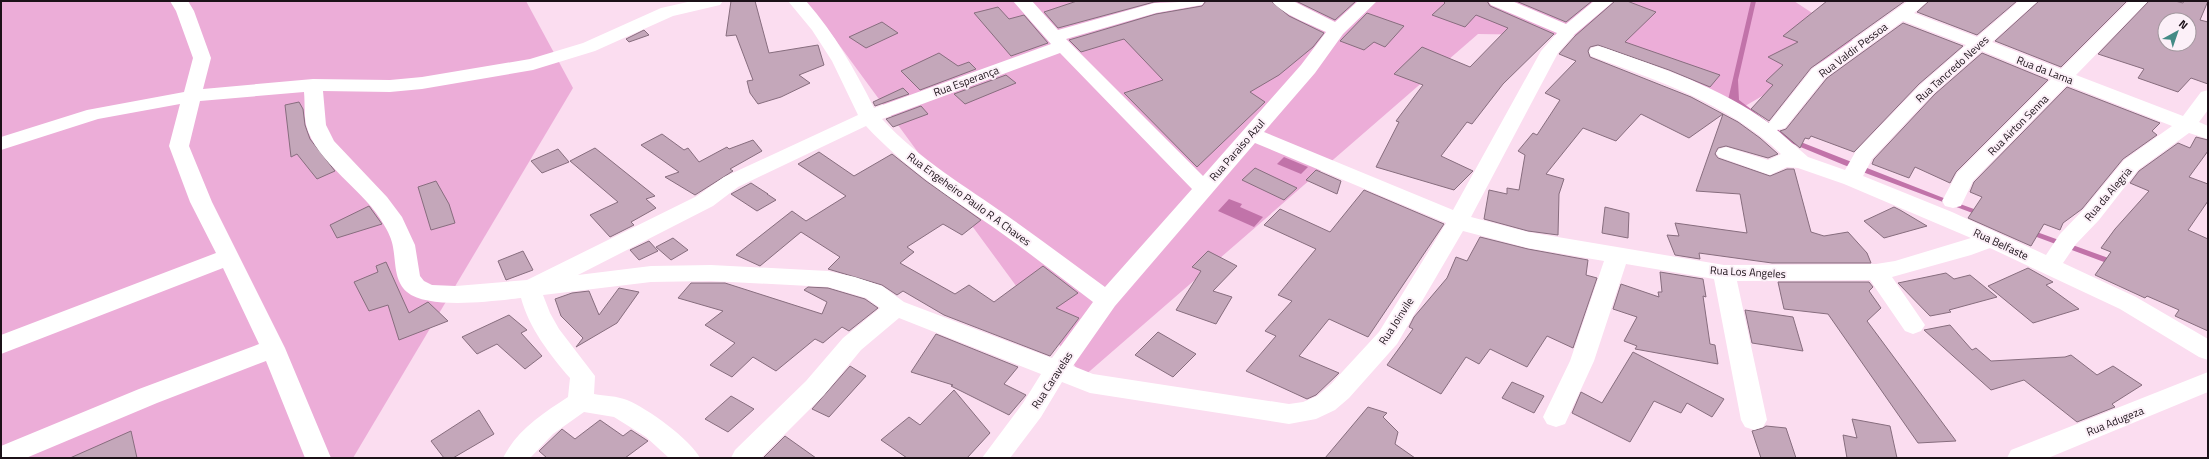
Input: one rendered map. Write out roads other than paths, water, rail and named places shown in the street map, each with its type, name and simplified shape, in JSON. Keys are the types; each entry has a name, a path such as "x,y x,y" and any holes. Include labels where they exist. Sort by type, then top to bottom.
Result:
{"street":[{"path":"179,1 185,11 202,58 179,146 198,194 273,348 318,458"},
{"path":"1,144 94,114 193,96 313,85 410,85 533,64 589,47 667,12 714,1"},
{"name":"Rua Engeheiro Paulo R A Chaves","path":"797,1 819,27 841,61 869,116 891,141 947,186 1001,222 1106,300"},
{"path":"1022,1 1059,41 1204,189"},
{"name":"Rua Esperança","path":"530,289 705,201 731,182 869,116 1059,41 1154,8 1196,1"},
{"path":"1281,1 1303,14 1338,30"},
{"name":"Rua Paraiso Azul","path":"1106,300 1174,220 1204,189 1250,134 1308,69 1338,30 1368,1"},
{"path":"1497,1 1568,31"},
{"name":"Rua Joinvile","path":"313,85 316,125 325,144 379,202 394,222 404,245 409,278 416,288 429,293 456,294 530,289 651,274 803,276 855,285 874,292 896,308 1090,383 1289,414 1307,412 1326,403 1340,391 1388,338 1458,221 1550,51 1568,31 1605,1"},
{"name":"Rua Valdir Pessoa","path":"1778,124 1784,115 1799,100 1819,73 1919,1"},
{"name":"Rua Tancredo Neves","path":"1856,172 1863,156 1927,89 2029,1"},
{"name":"Rua Airton Senna","path":"1949,208 1964,178 2139,1"},
{"name":"Rua da Lama","path":"1902,14 2208,134"},
{"path":"1598,52 1698,89 1719,100 1760,125 1784,144 1793,161 1770,168 1726,153"},
{"name":"Rua da Alegria","path":"2060,252 2131,165 2187,125 2208,96"},
{"name":"Rua Los Angeles","path":"1250,134 1458,221 1476,227 1528,240 1724,273 1799,274 1876,272 1895,269 1964,250 1990,239"},
{"name":"Rua Belfaste","path":"1793,161 1856,172 1949,208 1990,239 2060,252 2128,303 2207,348"},
{"path":"1556,417 1582,361 1617,256"},
{"path":"1,345 229,257"},
{"path":"1876,272 1913,325"},
{"path":"1724,273 1754,420"},
{"path":"530,289 534,309 545,328 583,376 580,402"},
{"name":"Rua Caravelas","path":"994,458 1032,410 1057,370 1106,300"},
{"path":"744,458 815,388 852,344 896,308"},
{"path":"1,457 148,396 273,348"},
{"name":"Rua Adugeza","path":"2020,458 2208,382"},
{"path":"516,458 522,446 531,437 580,402 620,408 655,430 687,458"}]}
